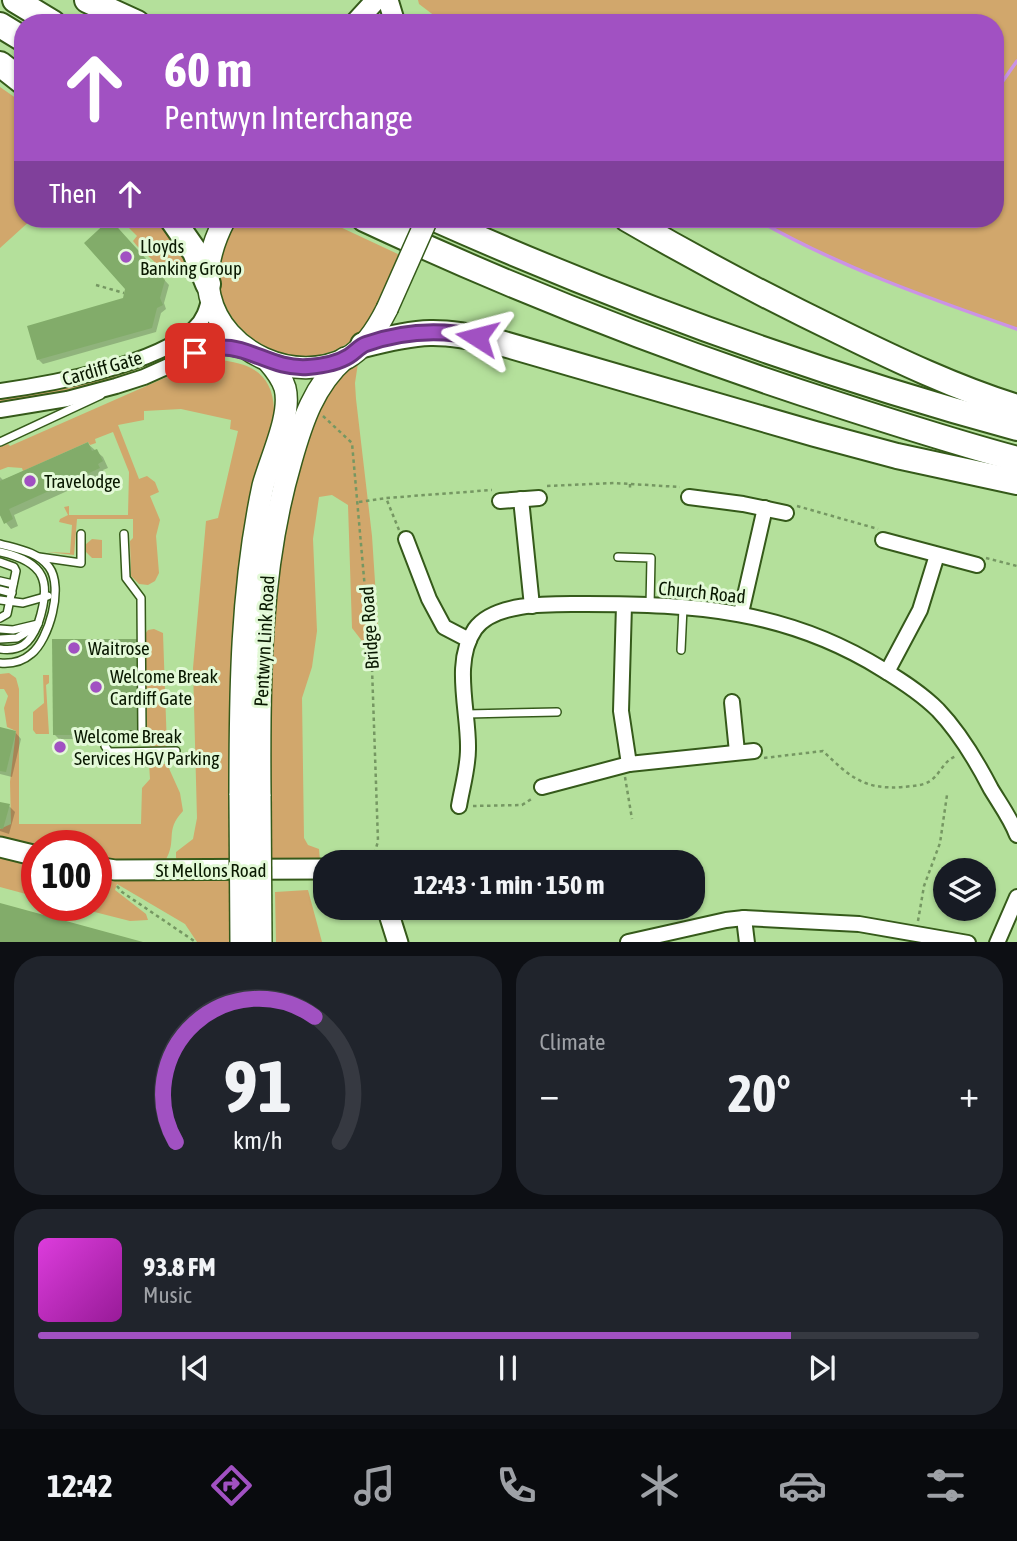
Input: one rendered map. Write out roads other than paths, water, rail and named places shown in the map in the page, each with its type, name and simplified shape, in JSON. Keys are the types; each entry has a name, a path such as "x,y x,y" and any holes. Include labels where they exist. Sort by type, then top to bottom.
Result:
{"highway":[{"path":"15,0 38,14"},
{"path":"87,0 117,14"},
{"path":"0,64 14,75"},
{"path":"178,228 195,252 209,290"},
{"path":"385,228 510,284 688,355 858,411 1017,459"},
{"path":"456,228 723,335 896,392 1017,428"},
{"path":"643,228 731,278 888,355 953,384 1017,407"},
{"path":"354,352 403,334 427,331 457,332 862,447 1017,482"}],"main road":[{"path":"363,14 376,0"},
{"path":"221,228 212,251 209,290 225,328 237,342 260,356 299,367 319,366 354,352"},
{"name":"Pentwyn Link Road","path":"241,942 263,614 274,527 293,451 311,401 323,381 354,352 387,309 423,228"},
{"name":"Pentwyn Link Road","path":"260,356 284,385 286,404 264,485 247,574 241,659 261,942"},
{"path":"0,848 21,853"},
{"name":"St Mellons Road","path":"112,868 313,869"},
{"path":"391,920 398,942"}],"street":[{"name":"Cardiff Gate","path":"0,391 100,371 153,352 194,330 205,316 209,290"},
{"name":"Cardiff Gate","path":"0,410 67,399 116,386 144,377 209,348 222,346 260,356"},
{"path":"689,497 786,513"},
{"path":"500,500 539,498"},
{"path":"521,499 532,606"},
{"path":"741,613 765,508"},
{"path":"406,539 418,573 444,627 469,640 463,671 468,752 459,806"},
{"path":"883,540 977,565"},
{"path":"887,672 920,610 937,555"},
{"path":"624,605 621,711 629,764"},
{"name":"Church Road","path":"469,640 477,626 489,618 513,608 532,606 683,607 741,613 808,632 841,646 910,685 939,711 969,752 1017,835"},
{"path":"732,702 737,752"},
{"path":"542,787 629,764 737,752 754,755"},
{"path":"997,942 1017,897"},
{"path":"744,918 747,942"},
{"path":"628,942 744,918 859,925 962,942"}],"lane":[{"path":"0,442 92,400 116,386"},
{"path":"0,544 39,557 81,563 81,534"},
{"path":"124,534 126,578 141,598 142,735 108,736 104,742 109,752 176,751"},
{"path":"0,552 24,559 38,570 44,581 45,597 38,624 30,640 17,649 0,649"},
{"path":"0,663 20,661 34,652 48,628 55,594 52,572 39,557"},
{"path":"618,557 651,558 650,606"},
{"path":"0,562 16,570 6,607 7,614 0,618"},
{"path":"0,581 13,589"},
{"path":"0,590 13,589"},
{"path":"6,607 55,594"},
{"path":"0,600 6,607"},
{"path":"681,650 683,607"},
{"path":"0,629 13,630 38,624"},
{"path":"0,639 17,638 38,624"},
{"path":"467,713 557,712"}],"waterway":[{"path":"1004,79 1017,61"},
{"path":"772,228 851,266 1017,329"}],"place":[{"name":"Lloyds Banking Group","path":"126,257"},
{"name":"Travelodge","path":"30,481"},
{"name":"Waitrose","path":"74,648"},
{"name":"Welcome Break Cardiff Gate","path":"96,687"},
{"name":"Welcome Break Services HGV Parking","path":"60,747"}]}
